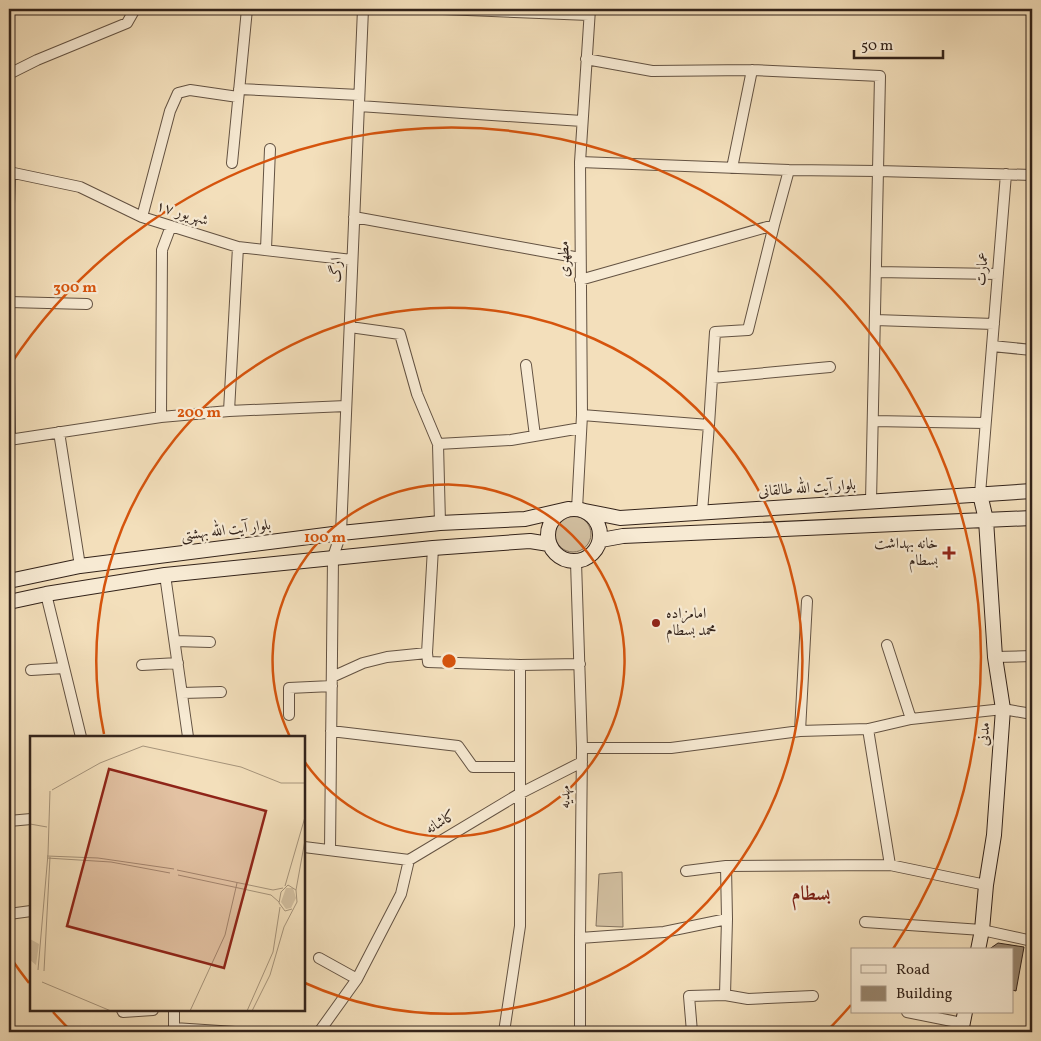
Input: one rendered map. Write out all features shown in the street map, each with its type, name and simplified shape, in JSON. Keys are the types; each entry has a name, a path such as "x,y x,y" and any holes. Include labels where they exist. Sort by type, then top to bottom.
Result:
{"street":[{"path":"9,74 37,60 127,23 134,9"},
{"path":"232,163 247,9"},
{"name":"ارگ","path":"330,850 333,557 341,533 363,9"},
{"path":"443,9 589,12"},
{"name":"مطهری","path":"577,510 582,415 580,162 589,12"},
{"path":"586,59 652,71 752,70 880,76 871,501"},
{"path":"732,168 752,70"},
{"path":"142,217 170,111 178,93 190,90 359,101 582,121"},
{"path":"266,249 270,149"},
{"path":"580,162 789,170 1032,175"},
{"path":"702,512 710,425 715,332 748,330 789,170"},
{"path":"9,204 10,172"},
{"name":"۱۷ شهریور","path":"10,172 80,187 142,217 238,247 352,260"},
{"name":"عمارت","path":"980,494 1006,174"},
{"path":"354,217 580,258"},
{"path":"580,280 774,225"},
{"path":"160,418 162,250 171,226"},
{"path":"229,411 238,247"},
{"path":"876,272 998,274"},
{"path":"9,302 86,304"},
{"path":"875,320 994,324"},
{"path":"350,327 400,334 418,394 438,444 440,523"},
{"path":"992,346 1032,350"},
{"path":"526,365 535,436"},
{"path":"712,378 830,366"},
{"path":"9,379 9,440 160,418 229,411 346,406"},
{"path":"582,415 710,425"},
{"path":"873,421 985,423"},
{"path":"438,444 511,440 581,428"},
{"path":"59,432 80,566"},
{"name":"بلوار آیت الله طالقانی","path":"577,510 620,518 1032,491"},
{"name":"مدنی","path":"978,948 994,835 1003,709 995,657 986,520 980,494"},
{"path":"577,510 593,516 601,531 600,540 598,548 592,555 585,560 576,562 567,561 559,557 549,544 547,535 553,519 560,513 577,510"},
{"name":"بلوار آیت الله بهشتی","path":"9,581 80,566 341,533 440,523 525,519 577,510"},
{"path":"600,540 633,535 1032,518"},
{"path":"9,602 46,594 165,575 433,548 530,541 549,544"},
{"path":"433,548 428,662 520,665 580,664"},
{"name":"مهدیه","path":"576,562 582,748 580,1032"},
{"path":"165,575 188,736"},
{"path":"46,594 81,736"},
{"path":"800,731 807,601"},
{"path":"174,640 210,642"},
{"path":"887,645 911,719"},
{"path":"289,715 289,688 332,681 363,663 387,657 427,653"},
{"path":"995,657 1032,656"},
{"path":"142,665 178,663"},
{"path":"504,1032 520,926 520,665"},
{"path":"31,670 64,668"},
{"path":"182,693 222,692"},
{"path":"582,748 672,748 800,731 868,729 911,719 1003,709 1032,714"},
{"path":"868,729 890,865"},
{"path":"331,731 458,746 473,767 519,767"},
{"name":"کاشانه","path":"409,860 519,794 582,762"},
{"path":"9,821 30,819"},
{"path":"305,847 409,860 401,894 357,979 319,1032"},
{"path":"686,871 726,866 890,865 986,884"},
{"path":"725,995 726,866"},
{"path":"9,914 30,911"},
{"path":"580,938 664,932 727,919"},
{"path":"865,922 982,930 1032,941"},
{"path":"319,958 357,979"},
{"path":"692,1032 689,996 725,995 748,1000 813,996"},
{"path":"122,1011 138,1011"},
{"path":"174,1011 174,1028 235,1032"},
{"path":"917,1014 963,1023"}],"shaded area":[{"path":"573,516 585,522 591,534 585,546 573,552 561,546 555,534 561,522"},
{"path":"622,872 623,927 596,926 599,874"}],"building":[{"path":"998,943 1024,947 1016,991 1014,990 1014,948 991,948"}],"place":[{"name":"خانه بهداشت بسطام","path":"949,553"},
{"name":"امامزاده محمد بسطام","path":"656,623"}],"district":[{"name":"بسطام","path":"811,895"}]}
